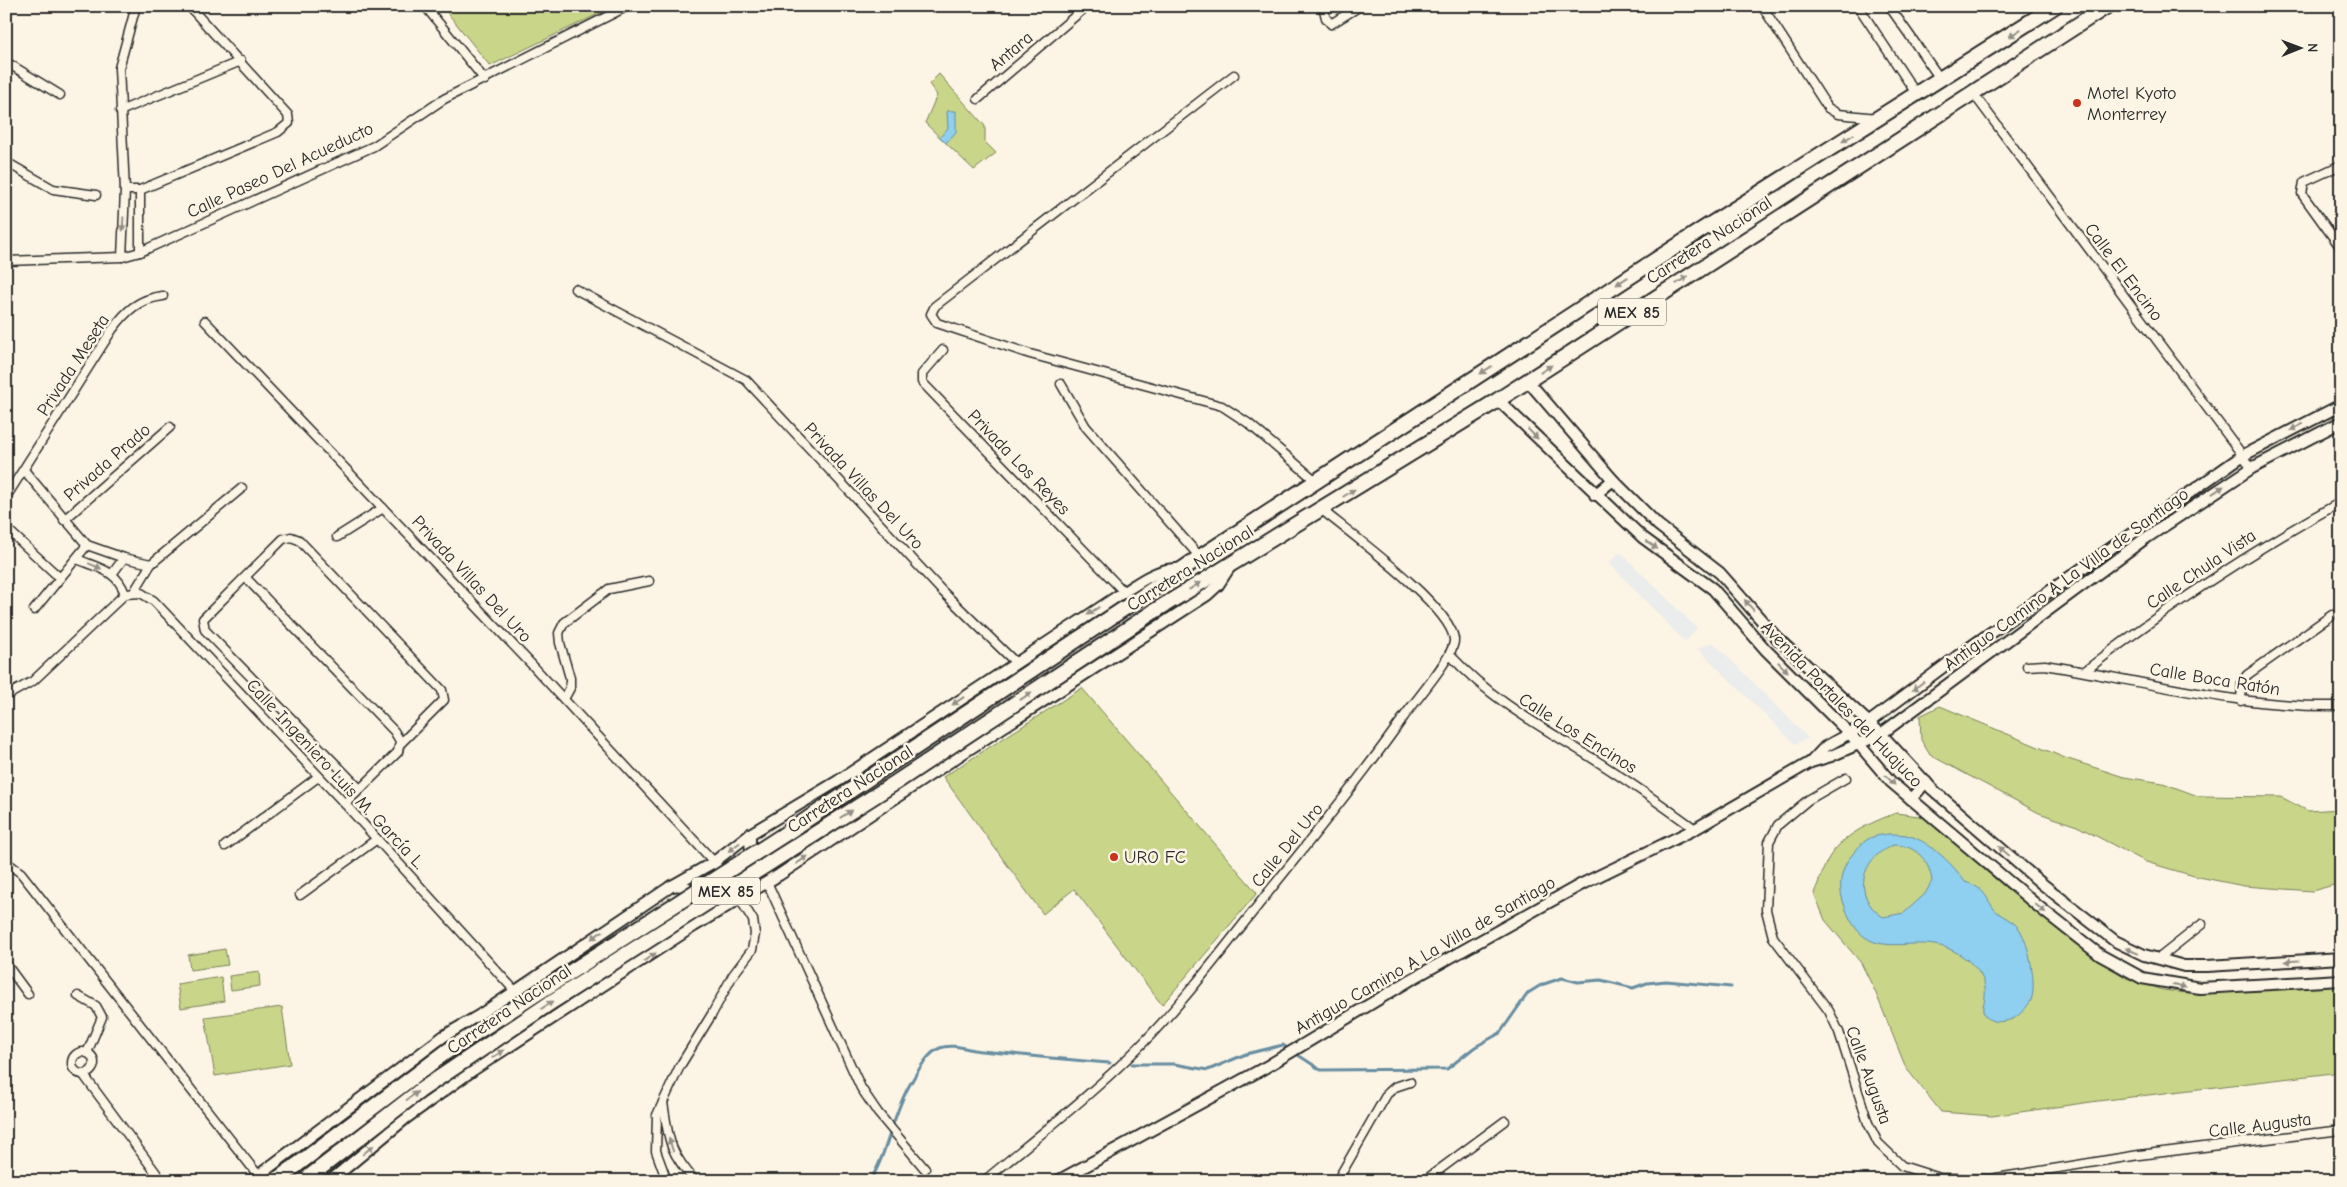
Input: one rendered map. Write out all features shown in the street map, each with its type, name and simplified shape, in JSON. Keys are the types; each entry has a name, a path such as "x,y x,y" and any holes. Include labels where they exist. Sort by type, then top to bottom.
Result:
{"highway":[{"name":"Carretera Nacional","path":"305,1180 420,1090 554,1001 903,777 1153,612 1322,510 1528,381 2107,6"},
{"name":"Carretera Nacional","path":"275,1181 446,1052 788,832 1200,556 1703,228 1941,80 2053,7"}],"street":[{"path":"122,257 125,190 119,68 136,6"},
{"path":"125,190 140,190 278,132 290,121 288,115 241,61 189,6"},
{"path":"425,6 485,80"},
{"name":"Calle Paseo Del Acueducto","path":"6,261 122,257 140,252 374,146 444,99 485,80 628,6"},
{"name":"Antara","path":"978,100 1088,6"},
{"path":"1324,6 1329,23 1360,6"},
{"path":"1762,6 1831,112 1879,118"},
{"path":"1858,6 1917,95"},
{"path":"1889,6 1941,80"},
{"path":"120,111 241,61"},
{"path":"6,62 60,95"},
{"path":"1234,75 935,306 932,309 932,318 937,322 1030,354 1222,406 1248,423 1316,481"},
{"name":"Calle El Encino","path":"1973,93 2252,468"},
{"path":"6,162 53,189 96,195"},
{"path":"2341,165 2304,182 2301,188 2302,194 2341,248"},
{"path":"140,190 140,252"},
{"name":"Privada Villas Del Uro","path":"575,289 746,380 942,591 1015,662"},
{"name":"Privada Meseta","path":"6,497 72,389 127,310 138,302 163,296"},
{"name":"Privada Villas Del Uro","path":"205,320 564,699 714,862"},
{"name":"Privada Los Reyes","path":"943,350 922,374 922,382 1124,592"},
{"name":"Avenida Portales del Huajuco","path":"1528,381 1613,480 1658,525 1720,573 1777,638 1880,734 1926,782 2041,883 2115,941 2126,948 2184,966 2341,958"},
{"path":"1061,384 1086,428 1200,556"},
{"name":"Avenida Portales del Huajuco","path":"1498,400 1595,495 1642,537 1713,589 1765,650 1851,735 1891,782 2039,907 2100,954 2142,978 2200,988 2341,980"},
{"name":"Antiguo Camino A La Villa de Santiago","path":"1811,762 1825,747 1851,735 1959,655 2242,456 2341,405"},
{"name":"Antiguo Camino A La Villa de Santiago","path":"1058,1181 1286,1055 1412,979 1542,905 1695,829 1811,762 1831,756 1880,734 2143,540 2252,468 2341,422"},
{"name":"Privada Prado","path":"64,520 170,427"},
{"path":"24,470 64,520 87,545 124,558 151,564"},
{"path":"1595,495 1613,480"},
{"path":"6,696 33,681 125,594 134,592 151,564 242,488"},
{"name":"Calle Chula Vista","path":"2085,671 2191,591 2278,537 2341,502"},
{"path":"337,537 383,508"},
{"path":"1322,510 1408,582 1441,613 1449,624 1454,639 1451,656"},
{"path":"6,528 60,578"},
{"path":"345,804 398,752 400,744 444,700 442,690 299,540 291,537 283,540 203,619 205,630 360,789"},
{"path":"34,610 87,545"},
{"path":"112,574 124,558"},
{"path":"77,559 112,574 119,579 125,594"},
{"name":"MEX 85","path":"330,1181 406,1118 473,1070 694,926 779,875 1207,595 1218,586 1232,564"},
{"name":"MEX 85","path":"254,1178 419,1053 670,887 714,862 750,834 838,781 1015,662 1124,592 1159,571 1183,568"},
{"path":"246,578 394,731 400,744"},
{"path":"564,699 570,688 570,678 559,633 564,623 609,590 649,581"},
{"name":"Calle Ingeniero Luis M. García L.","path":"134,592 141,593 154,601 345,804 515,991"},
{"path":"2241,701 2242,683 2246,675 2332,615"},
{"name":"Calle Los Encinos","path":"1451,656 1471,678 1525,719 1617,774 1695,829"},
{"name":"Calle Del Uro","path":"984,1181 1073,1107 1143,1043 1225,947 1345,796 1420,694 1451,656"},
{"name":"Calle Boca Ratón","path":"2027,666 2045,665 2085,671 2241,701 2301,707 2341,706"},
{"path":"225,846 318,777"},
{"name":"Calle Augusta","path":"1846,778 1808,800 1778,825 1769,842 1766,910 1773,938 1829,1011 1839,1032 1868,1123 1878,1143 1889,1156 1902,1166 1940,1178 1991,1180 2139,1155 2341,1130"},
{"path":"1911,799 1926,782"},
{"name":"MEX 85","path":"750,834 751,853 755,861 762,868 779,875"},
{"path":"300,895 377,839"},
{"path":"6,862 21,873 254,1178"},
{"name":"MEX 85","path":"714,862 741,899"},
{"path":"767,882 861,1088 886,1123 925,1169"},
{"name":"MEX 85","path":"670,887 679,885 688,887 700,900 702,910 700,919 694,926"},
{"path":"667,1181 662,1172 656,1151 656,1125 663,1102 680,1066 733,975 752,950 755,934 753,920 741,899"},
{"path":"2158,959 2202,924"},
{"path":"6,964 28,994"},
{"path":"78,996 96,1006 102,1017 88,1053"},
{"path":"88,1053 76,1055 72,1062 75,1070 83,1074 162,1181"},
{"path":"83,1074 93,1067 93,1059 88,1053"},
{"path":"1337,1181 1387,1094 1395,1086 1410,1082"},
{"path":"663,1102 671,1147 677,1160 695,1181"},
{"path":"1424,1181 1505,1121"},
{"path":"994,1173 998,1181"}],"shaded area":[{"path":"1620,552 1697,628 1685,642 1609,563"},
{"path":"1713,642 1808,738 1795,744 1698,649"}],"green space":[{"path":"442,6 615,6 490,66"},
{"path":"939,74 985,126 985,142 996,153 974,170 925,123 937,95 929,84"},
{"name":"URO FC","path":"1082,688 1257,893 1162,1005 1074,889 1043,914 943,777"},
{"path":"1940,706 2065,758 2124,777 2163,783 2198,796 2281,797 2308,811 2341,809 2341,883 2312,891 2244,886 2194,876 2146,862 2077,826 2039,813 1930,755 1921,740 1920,716"},
{"path":"1896,813 1926,817 1987,872 2074,943 2126,978 2163,990 2186,993 2341,984 2341,1072 2098,1101 1992,1116 1941,1112 1906,1068 1875,991 1861,963 1825,920 1814,893 1827,861 1840,844 1866,826"},
{"path":"225,949 228,965 190,970 188,955"},
{"path":"259,972 260,986 231,990 229,976"},
{"path":"221,977 224,1001 181,1008 177,984"},
{"path":"282,1007 290,1064 215,1076 205,1017"}],"water":[{"path":"947,111 956,111 956,132 946,143 940,137 948,128"},
{"path":"1908,835 1925,843 1955,868 1965,882 1980,889 1994,909 2020,930 2031,963 2033,990 2030,1003 2016,1017 2007,1021 1992,1021 1985,1016 1983,1009 1985,990 1982,978 1976,968 1962,956 1945,947 1927,944 1894,945 1879,943 1865,937 1853,924 1843,901 1841,883 1843,871 1848,860 1864,842 1872,837","holes":["1894,845 1902,846 1920,855 1928,867 1932,881 1925,894 1904,913 1883,917 1867,899 1864,878 1874,858"]}],"waterway":[{"path":"1295,1053 1321,1070 1447,1069 1475,1047 1500,1033 1528,993 1541,985 1562,978 1578,982 1601,980 1633,988 1647,983 1666,981 1731,987"},
{"path":"1132,1064 1174,1064 1208,1070 1246,1054 1283,1045 1290,1050"},
{"path":"870,1181 909,1086 926,1059 940,1048 955,1046 981,1051 1110,1063"}],"place":[{"name":"Motel Kyoto Monterrey","path":"2077,103"},
{"name":"URO FC","path":"1114,857"}]}
